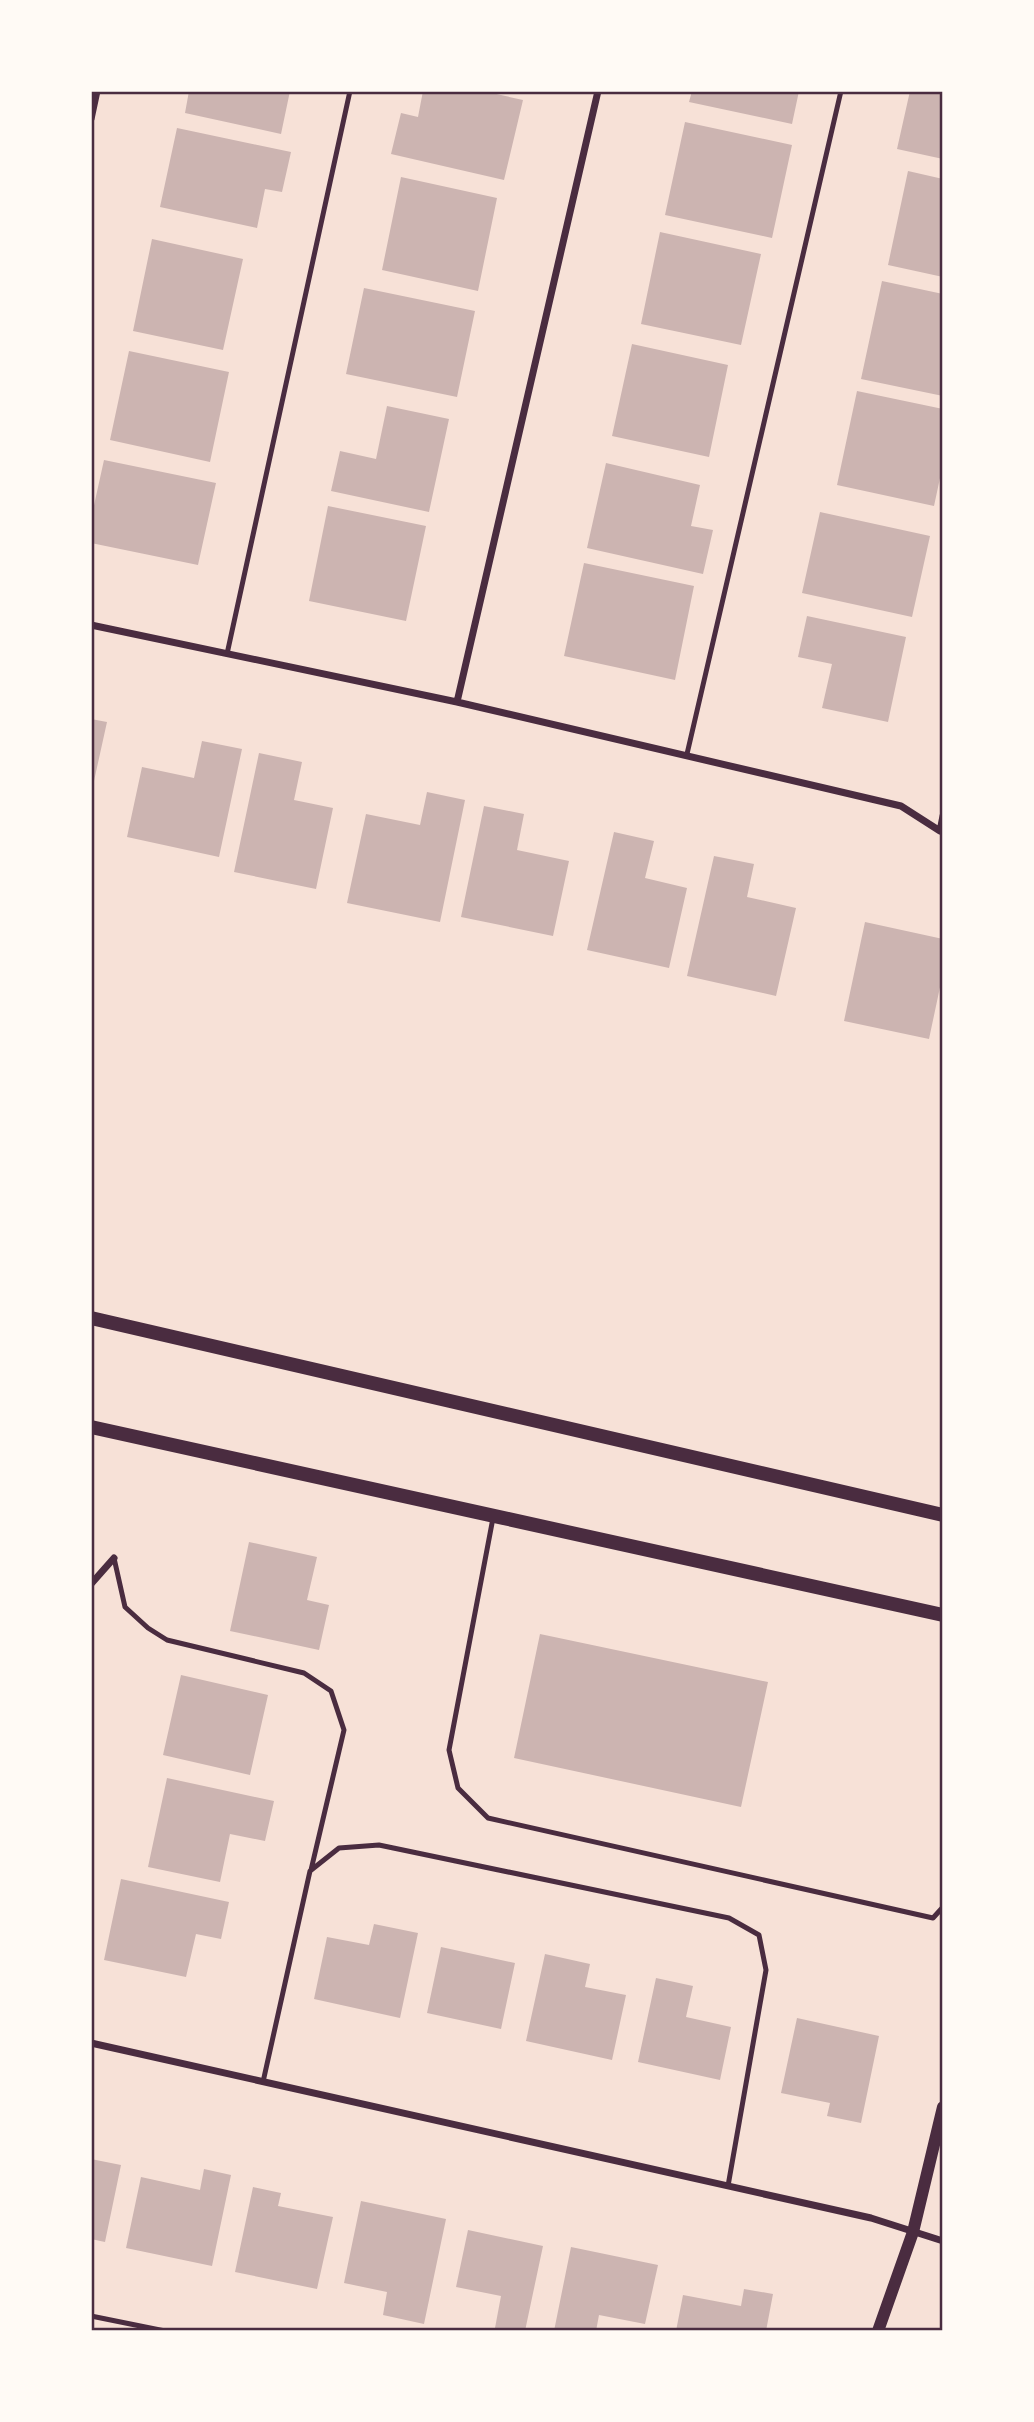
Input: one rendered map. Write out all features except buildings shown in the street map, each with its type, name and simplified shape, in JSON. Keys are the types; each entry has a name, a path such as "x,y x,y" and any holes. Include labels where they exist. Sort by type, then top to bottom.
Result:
{"main road":[{"path":"91,1318 943,1516"},
{"path":"91,1427 943,1615"}],"street":[{"path":"91,119 97,91"},
{"path":"457,702 598,91"},
{"path":"91,625 457,702 687,754 901,806 940,831 943,816"},
{"path":"91,1584 114,1558"},
{"path":"91,2043 871,2218 943,2241"},
{"path":"878,2331 913,2232 943,2107"}],"lane":[{"path":"227,654 350,91"},
{"path":"687,754 841,91"},
{"path":"494,1515 449,1750 458,1788 488,1818 933,1919 943,1908"},
{"path":"114,1558 125,1607 148,1628 167,1640 304,1673 331,1691 344,1730 263,2082"},
{"path":"310,1871 340,1848 379,1844 729,1918 759,1935 766,1970 728,2186"},
{"path":"91,2315 165,2331"}]}
